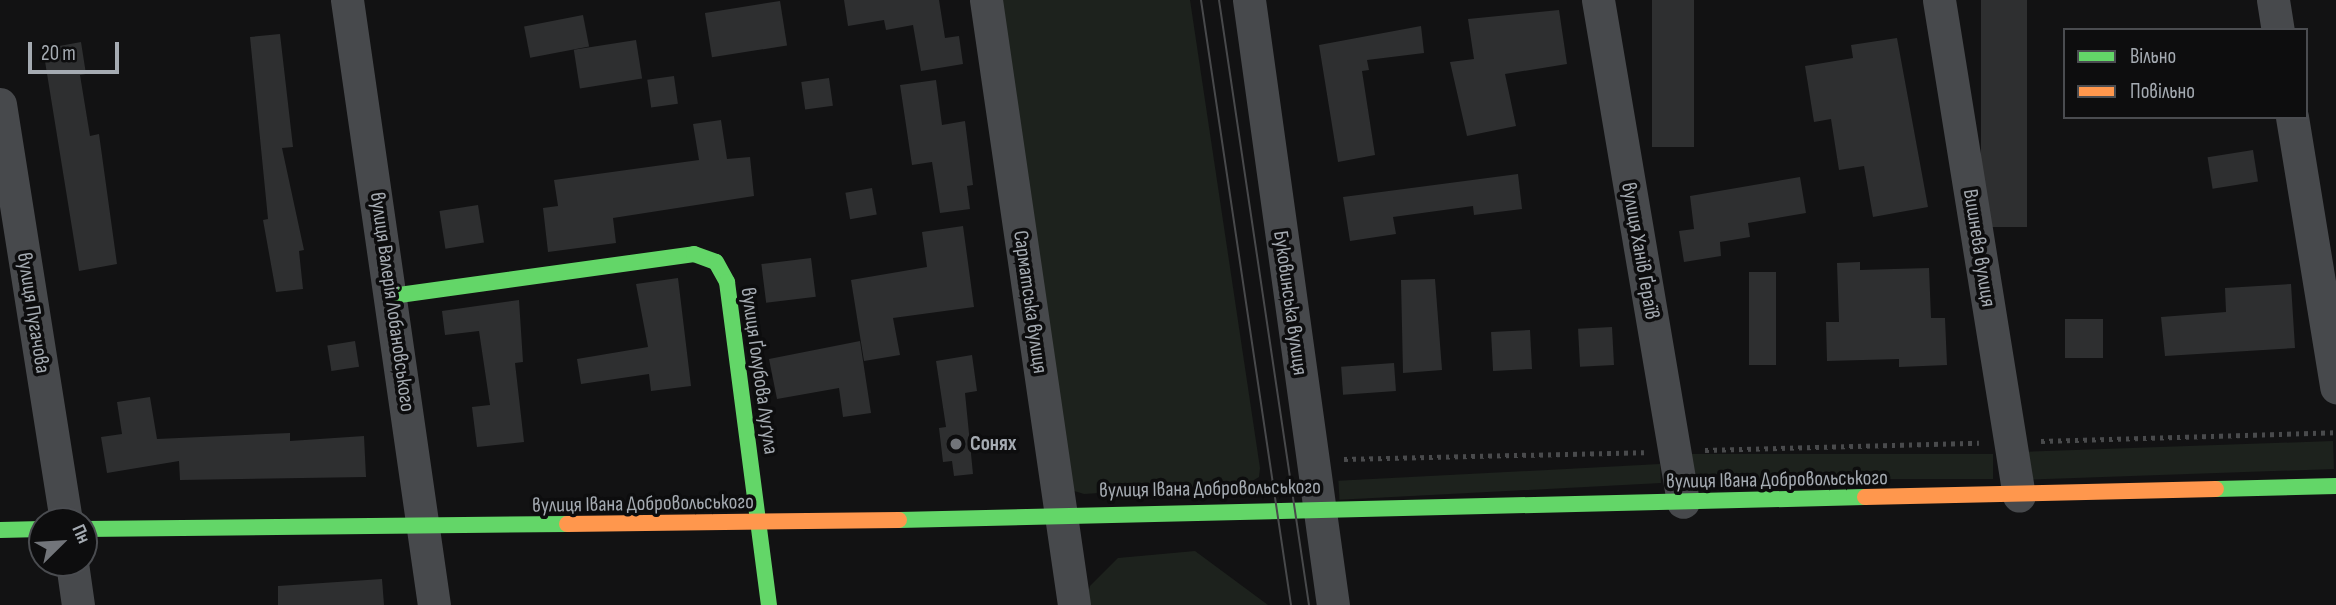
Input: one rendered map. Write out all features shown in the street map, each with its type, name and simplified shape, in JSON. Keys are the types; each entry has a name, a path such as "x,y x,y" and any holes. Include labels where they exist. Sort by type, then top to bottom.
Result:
{"street":[{"name":"вулиця Валерія Лобановського","path":"347,0 392,296 434,605"},
{"name":"Сарматська вулиця","path":"986,0 1074,605"},
{"name":"Буковинська вулиця","path":"1249,0 1333,605"},
{"name":"вулиця Ханів Ґераїв","path":"1598,0 1682,502"},
{"name":"Вишнева вулиця","path":"1939,0 2019,496"},
{"path":"2273,0 2278,28"},
{"name":"вулиця Пугачова","path":"0,104 64,507"},
{"path":"2292,119 2336,387"},
{"name":"вулиця Ґолубова Луґула","path":"392,296 694,254 716,262 727,282 769,605"},
{"name":"вулиця Івана Добровольського","path":"98,529 758,523 1319,508 2019,496 2336,486"},
{"path":"0,530 28,529"},
{"path":"74,577 78,605"}],"path":[{"path":"1312,460 2336,432"}],"shaded area":[{"path":"1001,0 1190,0 1260,468 1259,477 1249,483 1084,494 1071,490"},
{"path":"2333,441 2334,469 2026,480 2025,452"},
{"path":"1689,454 1993,454 1993,479 1689,479"},
{"path":"1660,464 1661,483 1339,500 1338,481"},
{"path":"1195,551 1268,605 1085,605 1090,586 1118,558"}],"building":[{"path":"844,0 939,0 945,38 959,36 963,64 921,71 913,25 886,30 884,20 848,26"},
{"path":"1652,0 1694,0 1694,147 1652,147"},
{"path":"1981,0 2027,0 2027,227 1981,227"},
{"path":"780,1 787,45 712,57 705,13"},
{"path":"1559,10 1567,64 1505,74 1516,126 1467,136 1450,62 1474,59 1468,19"},
{"path":"583,15 589,46 530,58 524,26"},
{"path":"1421,26 1424,53 1367,60 1369,70 1362,71 1375,155 1338,162 1319,45"},
{"path":"280,34 293,147 282,148 304,250 299,251 303,289 276,292 263,220 268,219 250,37"},
{"path":"1897,38 1928,207 1873,217 1864,166 1839,170 1831,119 1814,122 1805,66 1853,58 1851,45"},
{"path":"636,40 642,79 580,88 574,50"},
{"path":"81,42 86,74 80,75 90,136 99,134 117,264 79,271 43,49"},
{"path":"674,76 678,104 651,107 647,80"},
{"path":"829,78 833,106 805,110 801,82"},
{"path":"936,80 942,125 965,121 973,185 967,186 970,209 940,213 932,162 912,165 900,85"},
{"path":"721,120 727,159 750,157 754,196 613,218 616,243 548,252 543,208 558,206 554,180 699,160 693,124"},
{"path":"2253,150 2258,182 2213,189 2208,157"},
{"path":"1518,174 1522,209 1474,215 1473,206 1393,217 1396,234 1350,241 1343,197"},
{"path":"1800,177 1806,213 1748,223 1750,237 1720,242 1721,256 1684,262 1679,231 1694,229 1690,196"},
{"path":"872,188 877,215 850,219 845,193"},
{"path":"478,205 484,243 445,249 439,211"},
{"path":"963,226 974,307 893,318 900,355 864,361 851,280 927,267 922,232"},
{"path":"811,258 816,297 766,303 761,264"},
{"path":"1860,262 1860,270 1929,268 1931,318 1945,318 1947,365 1899,367 1899,359 1827,361 1826,322 1839,322 1837,263"},
{"path":"1749,272 1776,272 1776,365 1749,365"},
{"path":"678,278 691,386 651,391 649,374 581,384 577,359 648,347 636,284"},
{"path":"1435,279 1442,370 1403,373 1401,280"},
{"path":"2291,284 2295,348 2165,356 2161,317 2226,312 2225,288"},
{"path":"519,300 523,362 515,363 524,442 477,447 472,407 490,405 479,331 445,335 442,311"},
{"path":"2065,319 2103,319 2103,358 2065,358"},
{"path":"1612,327 1614,365 1580,367 1578,329"},
{"path":"1530,330 1532,369 1493,371 1491,332"},
{"path":"355,341 359,367 331,371 327,345"},
{"path":"860,341 871,413 843,417 839,388 777,399 769,359"},
{"path":"972,355 977,391 965,393 973,474 954,476 952,461 943,462 939,428 946,427 936,361"},
{"path":"1394,363 1396,391 1343,395 1341,367"},
{"path":"150,397 157,439 290,433 290,441 364,436 366,477 180,480 179,461 107,473 101,437 122,434 117,402"},
{"path":"382,579 384,605 278,605 278,586"}],"tram line":[{"path":"1201,0 1291,605"},
{"path":"1219,0 1309,605"}],"traffic: fast":[{"path":"392,296 694,254 716,262 727,282 769,605"},
{"path":"2216,489 2336,486"},
{"path":"899,520 1865,497"},
{"path":"98,529 567,524"},
{"path":"0,530 28,529"}],"traffic: slow":[{"path":"1865,497 2216,489"},
{"path":"567,524 899,520"}],"place":[{"name":"Сонях","path":"956,444"}]}
